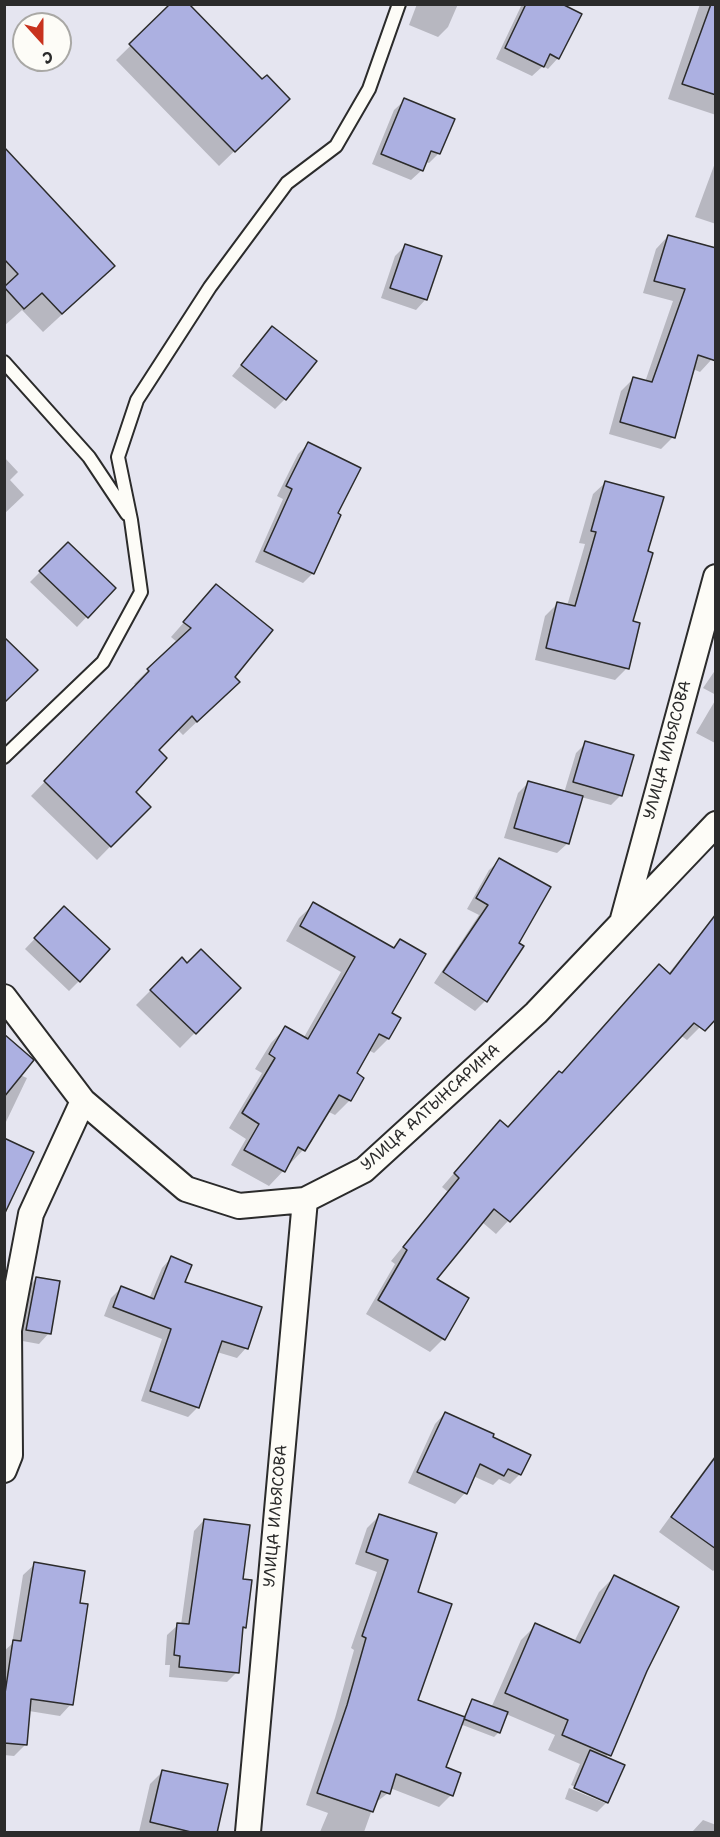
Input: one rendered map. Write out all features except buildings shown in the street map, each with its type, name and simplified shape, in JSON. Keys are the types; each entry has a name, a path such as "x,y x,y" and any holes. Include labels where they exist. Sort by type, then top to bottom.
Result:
{"street":[{"name":"УЛИЦА ИЛЬЯСОВА","path":"621,924 716,577"},
{"name":"УЛИЦА АЛТЫНСАРИНА","path":"4,997 83,1101 186,1190 239,1206 305,1200 364,1170 536,1013 716,824"},
{"path":"4,1470 10,1455 9,1330 31,1214 83,1101"},
{"name":"УЛИЦА ИЛЬЯСОВА","path":"248,1833 305,1200"}],"lane":[{"path":"4,757 103,662 141,592 131,520 118,458 137,400 210,287 287,183 336,146 369,89 399,4"},
{"path":"4,362 89,457 131,520"}]}
